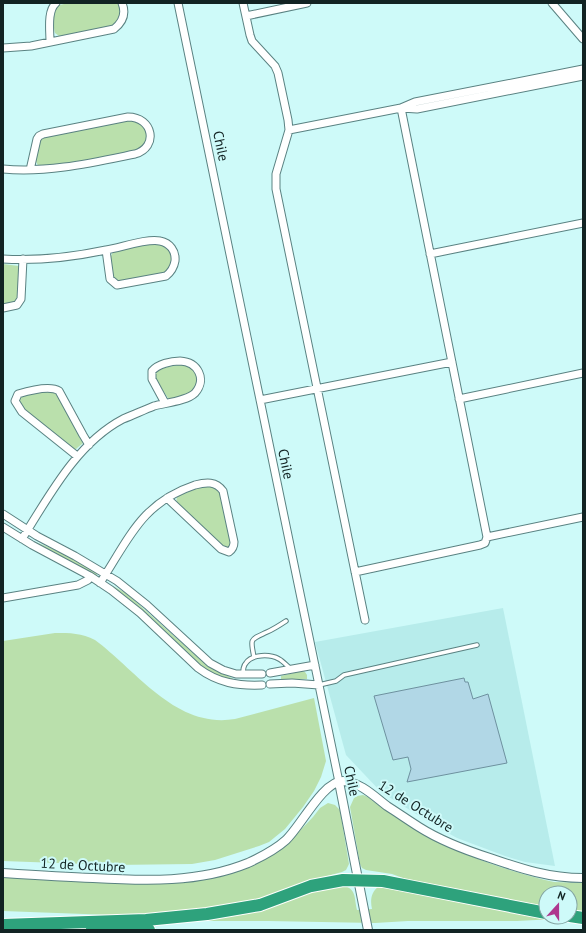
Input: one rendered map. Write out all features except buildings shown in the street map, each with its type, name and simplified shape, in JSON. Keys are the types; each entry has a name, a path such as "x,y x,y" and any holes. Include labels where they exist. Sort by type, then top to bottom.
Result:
{"highway":[{"path":"3,926 146,920 207,914 260,905 311,886 342,880 383,881 538,911"},
{"path":"3,926 149,930"}],"street":[{"path":"50,42 51,12 56,3"},
{"path":"3,48 31,46 114,29 121,22 124,15 122,3"},
{"name":"Chile","path":"178,3 339,782 368,930"},
{"path":"243,3 252,41 275,66 278,73 288,120 289,130 277,168 275,182 276,190 365,620"},
{"path":"246,16 307,3"},
{"path":"552,3 583,39"},
{"path":"289,130 401,108 415,102 583,69"},
{"path":"401,108 418,109 583,76"},
{"path":"355,572 480,545 485,543 487,537 401,108"},
{"path":"3,169 30,170 50,169 139,153 145,149 149,142 149,129 142,120 128,117 43,134 37,139 30,170"},
{"path":"430,254 583,223"},
{"path":"3,259 54,257 106,250 159,240 168,244 173,250 175,261 173,268 166,276 117,284 110,279 106,250"},
{"path":"3,308 17,305 21,300 23,259"},
{"path":"22,539 62,476 90,444 122,420 152,407 189,397 195,393 200,383 200,375 195,366 178,361 161,364 152,371 152,379 165,403"},
{"path":"260,400 452,362"},
{"path":"459,399 583,373"},
{"path":"78,456 43,429 18,407 15,401 18,394 49,388 59,391 83,435 90,444"},
{"path":"100,583 140,520 167,498 199,484 210,483 218,485 224,495 234,542 232,550 229,552 221,549 167,498"},
{"path":"3,514 28,530 106,574 132,592 210,663 223,670 243,675 262,674"},
{"path":"487,537 583,517"},
{"path":"3,527 90,576 125,601 204,672 235,686 262,685"},
{"path":"3,598 78,585 88,580 90,576"},
{"path":"315,665 273,673 274,684 307,683 319,685"},
{"path":"235,686 243,675"},
{"name":"12 de Octubre","path":"3,874 145,881 190,878 228,870 259,857 280,845 297,828 323,792 332,784 339,782 349,783 364,788 420,827 448,843 533,873 562,878 583,878"}],"lane":[{"path":"254,658 251,643 255,637 271,630 286,620"},
{"path":"319,685 336,681 344,675 477,645"},
{"path":"243,675 243,668 248,660 269,656 277,658 292,670"}],"shaded area":[{"path":"503,608 555,866 525,862 457,838 381,792 346,755 315,642"}],"green space":[{"path":"68,3 119,3 121,13 119,20 111,27 59,36 54,30 55,11 58,6"},
{"path":"128,120 140,121 145,129 147,138 141,149 69,164 41,167 36,162 38,144 42,138"},
{"path":"153,243 164,246 171,254 173,259 170,269 165,273 118,282 112,277 110,258 113,252"},
{"path":"3,264 19,266 20,268 19,297 17,302 3,306"},
{"path":"182,364 187,365 194,371 197,380 196,385 190,393 185,396 168,398 156,380 155,374 159,369"},
{"path":"49,391 58,394 83,443 76,449 20,407 18,402 20,396"},
{"path":"211,485 217,488 221,495 231,543 227,548 223,547 179,506 177,501 178,496 203,486"},
{"path":"33,541 57,551 96,572 98,578 35,544"},
{"path":"111,585 126,593 203,662 235,680 219,677 201,666"},
{"path":"55,633 71,633 95,640 159,695 176,707 194,715 214,720 235,719 314,698 326,761 321,777 314,791 285,829 269,842 215,860 192,864 113,865 3,861 3,641"},
{"path":"302,671 307,675 307,679 281,679 281,676"},
{"path":"363,795 368,797 388,812 430,837 475,858 521,874 545,880 554,882 583,883 583,913 578,912 578,885 538,885 538,907 422,885 392,874 362,868 350,807 354,798"},
{"path":"328,803 335,805 340,810 349,864 346,870 316,879 275,896 219,909 138,916 3,911 3,877 138,884 214,877 290,841 320,808"},
{"path":"342,885 347,887 353,891 357,910 372,909 372,896 374,891 379,886 538,916 538,920 408,921 375,923 179,921 270,907 316,890"}]}
